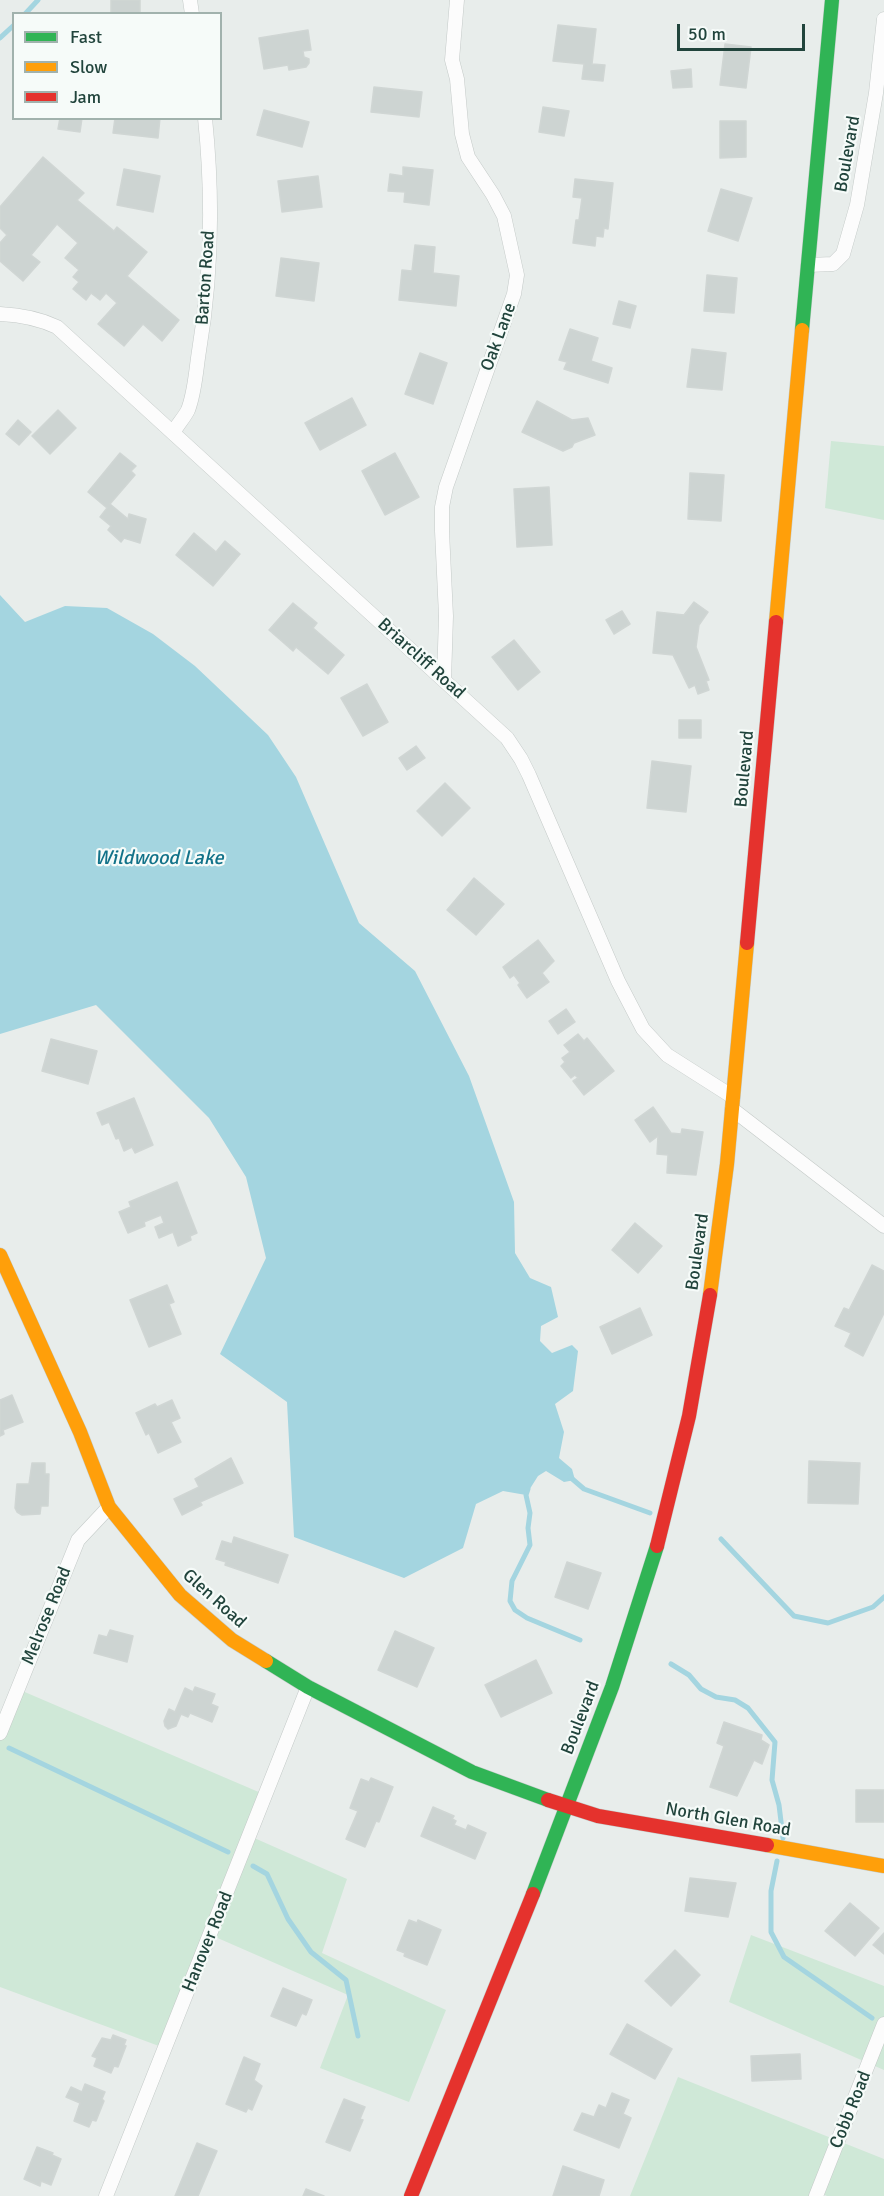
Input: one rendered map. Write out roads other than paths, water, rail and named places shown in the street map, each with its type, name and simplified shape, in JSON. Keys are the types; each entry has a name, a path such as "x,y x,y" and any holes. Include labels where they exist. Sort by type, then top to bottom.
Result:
{"main road":[{"name":"Boulevard","path":"411,2196 567,1806 621,1664 653,1564 679,1462 698,1371 715,1268 732,1103 832,0"},
{"name":"Glen Road","path":"0,1255 80,1432 109,1507 180,1595 205,1619 248,1651 308,1687 472,1772 549,1802 567,1806"},
{"name":"North Glen Road","path":"567,1806 598,1816 884,1866"}],"street":[{"name":"Oak Lane","path":"444,680 446,616 442,507 450,477 514,294 517,275 504,216 468,157 462,134 457,79 452,60 457,0"},
{"name":"Boulevard","path":"808,265 833,264 843,254 857,205 867,149 884,19"},
{"name":"Barton Road","path":"173,433 187,410 205,318 210,258 210,161 205,120"},
{"name":"Briarcliff Road","path":"0,314 41,319 57,327 507,738 521,759 618,981 643,1029 667,1055 732,1103 884,1226"},
{"name":"Melrose Road","path":"0,1733 78,1540 109,1507"},
{"name":"Hanover Road","path":"106,2196 308,1687"},
{"name":"Cobb Road","path":"816,2196 884,2024"}],"water":[{"name":"Wildwood Lake","path":"0,595 25,622 65,606 107,608 153,634 195,666 268,735 296,777 359,923 415,971 469,1076 514,1202 515,1253 530,1278 551,1287 558,1317 541,1326 540,1341 552,1353 572,1345 578,1351 573,1391 555,1404 564,1432 559,1458 572,1469 575,1480 564,1482 546,1471 538,1476 526,1495 503,1491 476,1504 463,1548 404,1578 294,1537 287,1402 220,1354 266,1258 246,1177 209,1118 96,1005 0,1034"}],"waterway":[{"path":"27,12 38,0"},
{"path":"0,38 12,27"},
{"path":"570,1477 584,1489 650,1513"},
{"path":"528,1489 526,1495 530,1513 528,1528 530,1545 512,1581 510,1601 515,1610 527,1618 580,1640"},
{"path":"721,1539 794,1616 828,1623 873,1607 884,1597"},
{"path":"671,1664 689,1675 701,1689 716,1697 735,1700 748,1708 775,1742 772,1780 779,1805 783,1838"},
{"path":"9,1748 228,1852"},
{"path":"777,1861 771,1891 771,1932 784,1957 872,2018"},
{"path":"253,1866 267,1874 288,1919 311,1952 346,1980 358,2036"}]}
